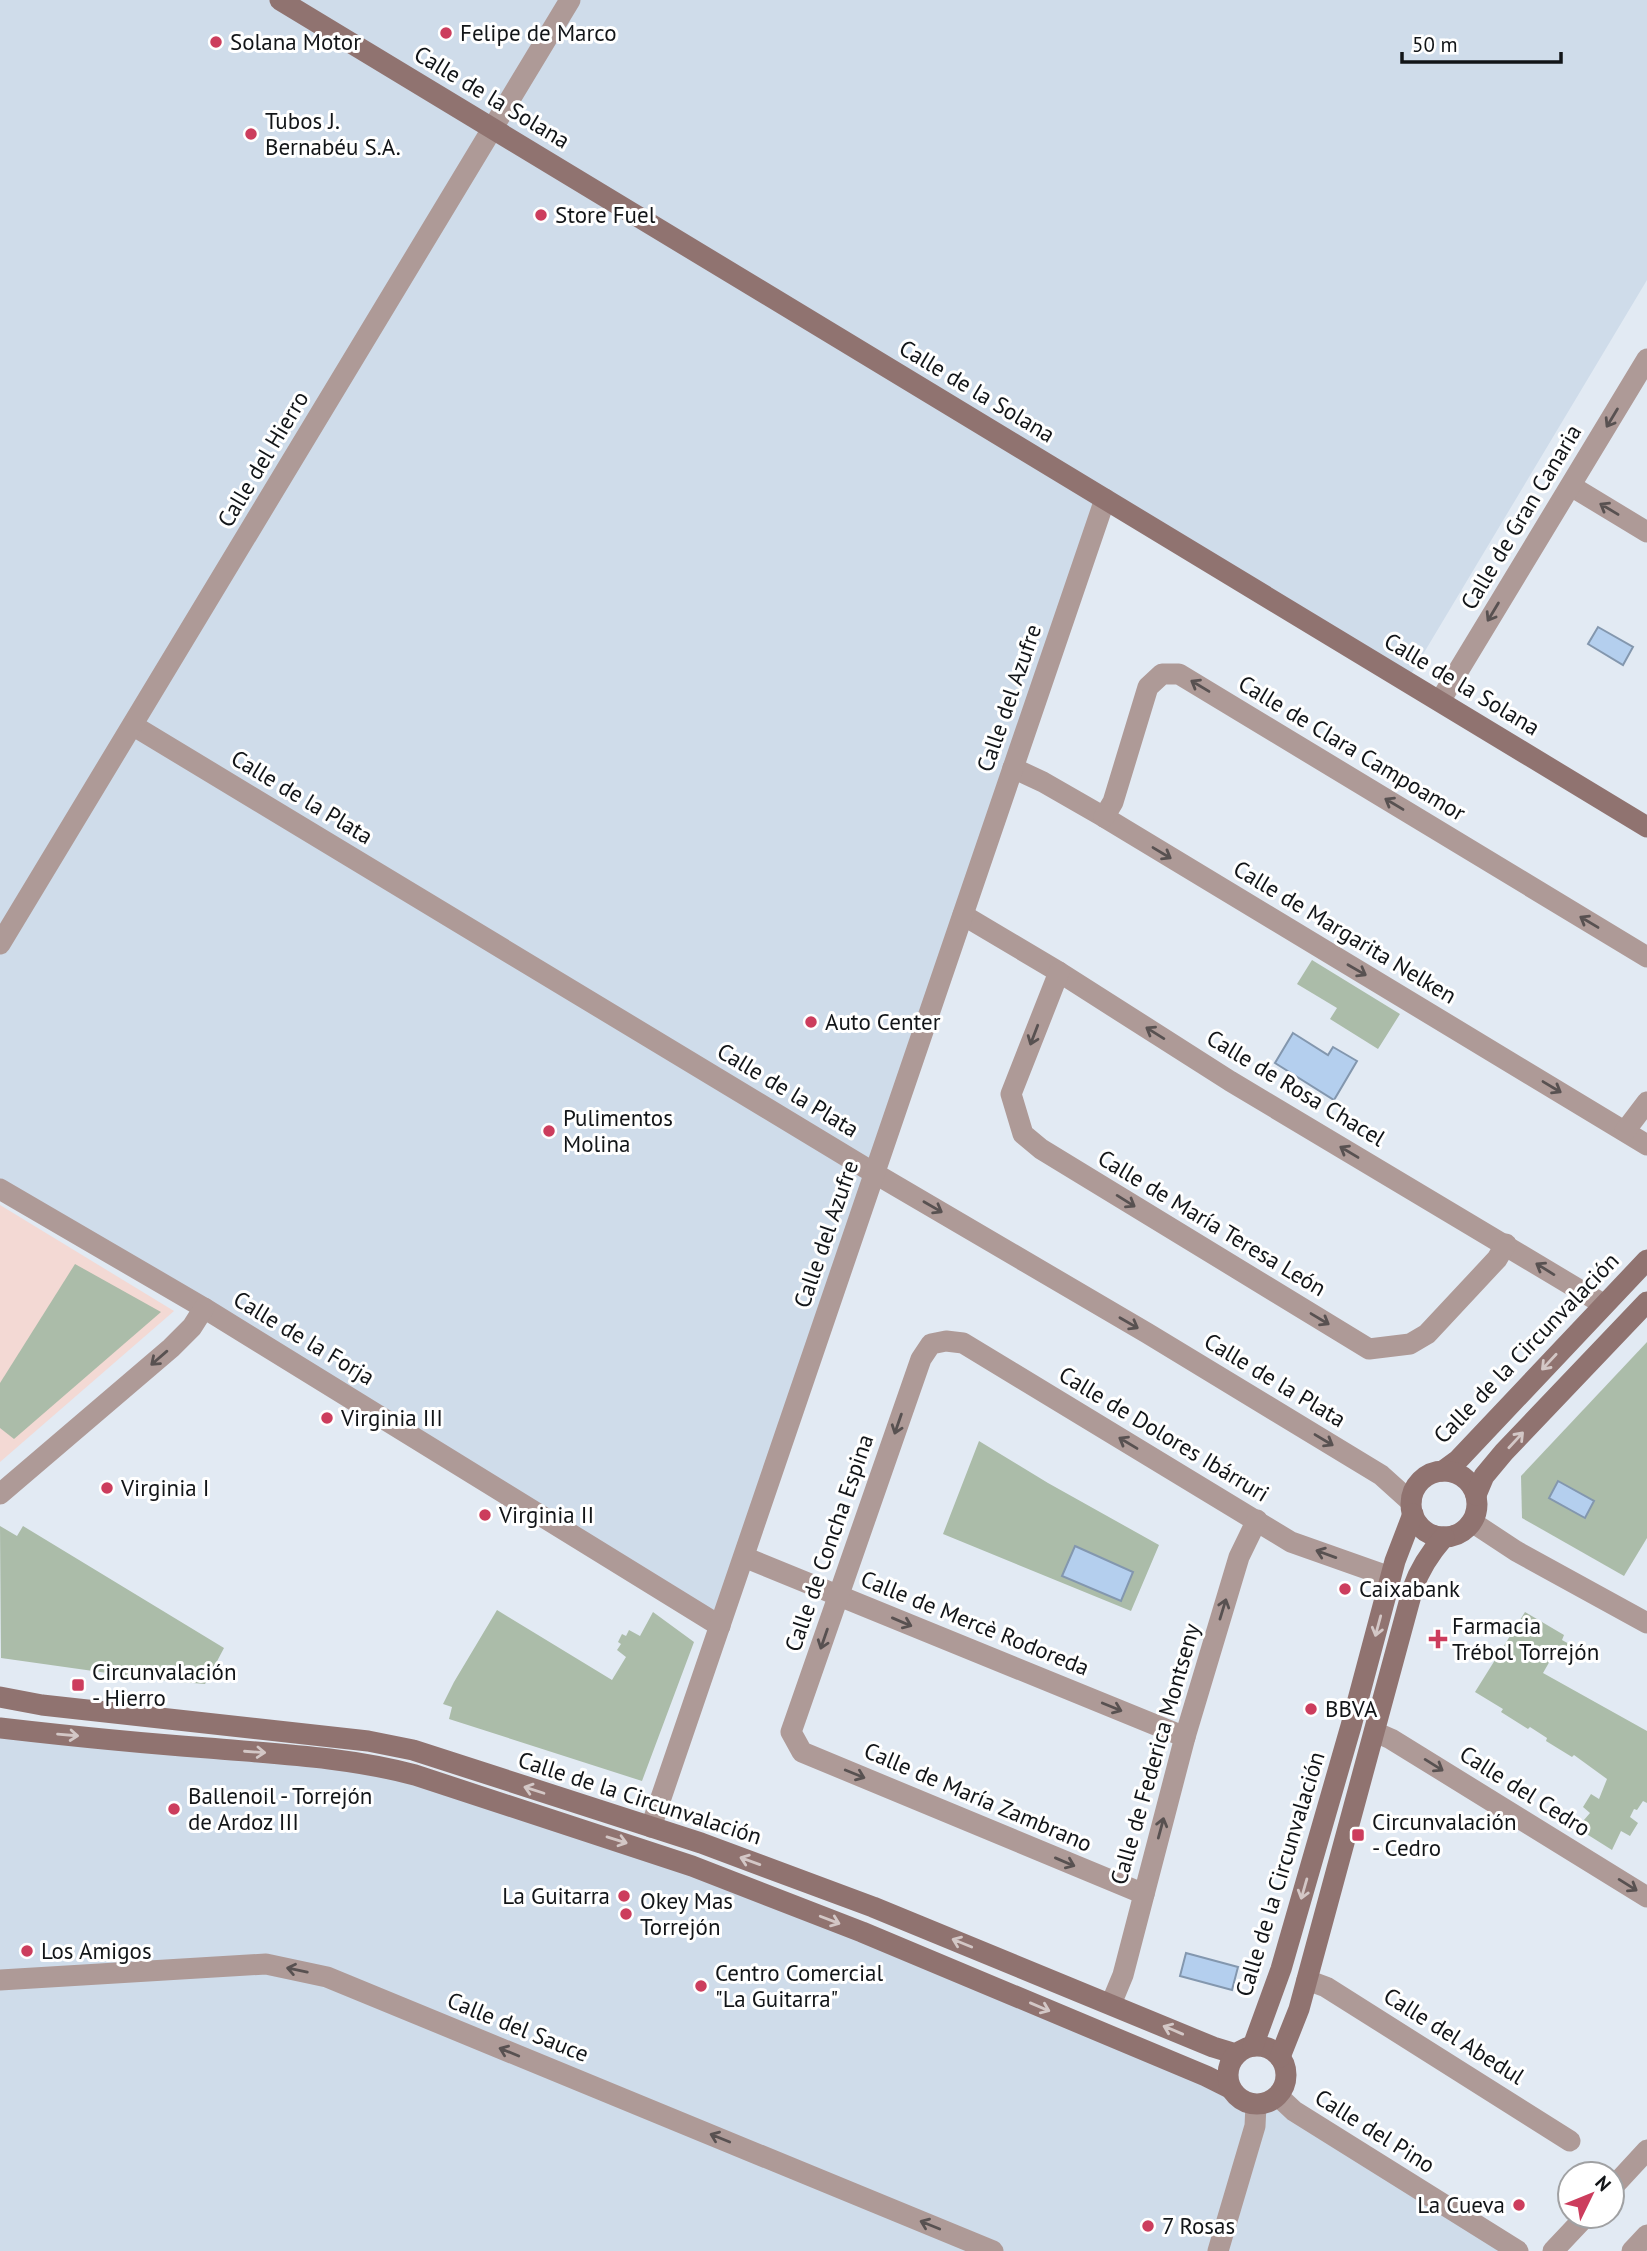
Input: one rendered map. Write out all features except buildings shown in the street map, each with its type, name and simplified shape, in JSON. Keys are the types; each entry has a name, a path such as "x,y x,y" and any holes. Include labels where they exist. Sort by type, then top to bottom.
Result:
{"street":[{"name":"Calle de la Solana","path":"280,0 1647,827"},
{"name":"Calle del Hierro","path":"0,944 570,0"},
{"name":"Calle de Gran Canaria","path":"1440,701 1647,359"},
{"path":"1571,486 1647,532"},
{"name":"Calle del Azufre","path":"651,1827 1105,499"},
{"name":"Calle de Clara Campoamor","path":"1104,817 1113,802 1149,687 1162,674 1179,674 1647,957"},
{"name":"Calle de la Plata","path":"134,726 874,1173 1147,1333 1381,1475 1412,1508"},
{"name":"Calle de Margarita Nelken","path":"1013,768 1104,817 1647,1145"},
{"name":"Calle de Rosa Chacel","path":"963,915 1059,972 1230,1081 1603,1304"},
{"name":"Calle de María Teresa León","path":"1059,972 1011,1094 1023,1134 1041,1149 1210,1253 1369,1349 1410,1344 1427,1334 1497,1259 1506,1244"},
{"path":"1625,1131 1647,1102"},
{"name":"Calle de la Forja","path":"0,1189 204,1308 720,1626"},
{"name":"Calle de la Circunvalación","path":"1443,1471 1467,1451 1647,1260"},
{"path":"1476,1495 1484,1476 1504,1452 1647,1302"},
{"path":"0,1494 171,1348 192,1327 204,1308"},
{"name":"Calle de Dolores Ibárruri","path":"921,1359 931,1344 946,1341 963,1343 1291,1542 1390,1577"},
{"name":"Calle de Concha Espina","path":"795,1743 791,1732 921,1359"},
{"path":"1443,1471 1457,1474 1469,1482 1476,1495 1477,1509 1472,1522 1455,1536 1431,1534 1420,1526 1412,1508 1414,1490 1421,1480 1443,1471"},
{"name":"Calle de la Circunvalación","path":"0,1697 42,1705 390,1745 701,1843 861,1902 1213,2047 1245,2050 1272,1998 1324,1823 1390,1577 1412,1508"},
{"name":"Calle de Federica Montseny","path":"1111,2004 1123,1975 1185,1737 1239,1557 1257,1520"},
{"path":"1472,1522 1516,1551 1647,1623"},
{"path":"1280,2057 1307,1980 1413,1588 1432,1550 1444,1537"},
{"name":"Calle de Mercè Rodoreda","path":"744,1557 1185,1737"},
{"name":"Calle de la Circunvalación","path":"0,1728 305,1756 385,1767 415,1775 692,1866 862,1932 1230,2088"},
{"name":"Calle del Cedro","path":"1375,1732 1391,1739 1647,1897"},
{"name":"Calle de María Zambrano","path":"795,1743 802,1752 1144,1894"},
{"name":"Calle del Sauce","path":"0,1980 266,1964 327,1976 993,2251"},
{"name":"Calle del Abedul","path":"1307,1980 1326,1987 1570,2141"},
{"path":"1267,2048 1280,2057 1286,2070 1285,2084 1269,2102 1256,2105 1238,2098 1230,2088 1227,2076 1229,2064 1245,2050 1267,2048"},
{"name":"Calle del Pino","path":"1278,2095 1294,2111 1518,2251"},
{"path":"1218,2251 1255,2126 1256,2105"},
{"path":"1626,2173 1647,2150"},
{"path":"1553,2251 1573,2230"},
{"path":"1632,2251 1647,2235"}],"shaded area":[{"path":"0,0 1647,0 1647,280 1407,681 1106,500 720,1626 0,1189"},
{"path":"0,1205 174,1311 0,1462"},
{"path":"0,1728 305,1756 600,1835 1230,2088 1238,2098 1247,2103 1256,2105 1269,2102 1278,2096 1518,2251 0,2251"}],"green space":[{"path":"1312,960 1400,1014 1378,1049 1330,1019 1337,1008 1297,984"},
{"path":"75,1264 161,1312 14,1439 0,1428 0,1383"},
{"path":"1647,1342 1647,1538 1624,1576 1522,1518 1521,1476"},
{"path":"979,1441 1159,1545 1131,1611 943,1534"},
{"path":"0,1526 17,1536 23,1526 224,1648 205,1684 157,1680 1,1658"},
{"path":"497,1610 612,1680 626,1657 617,1650 622,1634 626,1636 629,1630 640,1636 653,1612 694,1642 642,1781 449,1719 452,1707 443,1704"},
{"path":"1525,1612 1564,1635 1562,1640 1571,1645 1564,1657 1555,1652 1543,1673 1647,1731 1647,1803 1643,1801 1637,1810 1634,1809 1630,1817 1638,1823 1630,1836 1621,1831 1612,1850 1577,1828 1590,1813 1583,1807 1591,1794 1599,1799 1607,1779 1574,1755 1572,1757 1546,1741 1547,1738 1530,1727 1528,1729 1501,1712 1503,1709 1475,1692"}],"water":[{"path":"1598,627 1633,647 1623,665 1588,644"},
{"path":"1293,1033 1328,1055 1333,1047 1357,1061 1334,1100 1275,1063"},
{"path":"1558,1481 1594,1501 1585,1518 1549,1498"},
{"path":"1075,1546 1133,1572 1121,1601 1062,1576"},
{"path":"1186,1953 1238,1967 1232,1990 1180,1976"}],"place":[{"name":"Felipe de Marco","path":"446,33"},
{"name":"Solana Motor","path":"216,42"},
{"name":"Tubos J. Bernabéu S.A.","path":"251,134"},
{"name":"Store Fuel","path":"541,215"},
{"name":"Auto Center","path":"811,1022"},
{"name":"Pulimentos Molina","path":"549,1131"},
{"name":"Virginia III","path":"327,1418"},
{"name":"Virginia I","path":"107,1488"},
{"name":"Virginia II","path":"485,1515"},
{"name":"Caixabank","path":"1345,1589"},
{"name":"Farmacia Trébol Torrejón","path":"1438,1639"},
{"name":"Circunvalación - Hierro","path":"78,1685"},
{"name":"BBVA","path":"1311,1709"},
{"name":"Ballenoil - Torrejón de Ardoz III","path":"174,1809"},
{"name":"Circunvalación - Cedro","path":"1358,1835"},
{"name":"La Guitarra","path":"624,1896"},
{"name":"Okey Mas Torrejón","path":"626,1914"},
{"name":"Los Amigos","path":"27,1951"},
{"name":"Centro Comercial \"La Guitarra\"","path":"701,1986"},
{"name":"La Cueva","path":"1519,2205"},
{"name":"7 Rosas","path":"1148,2226"}]}
